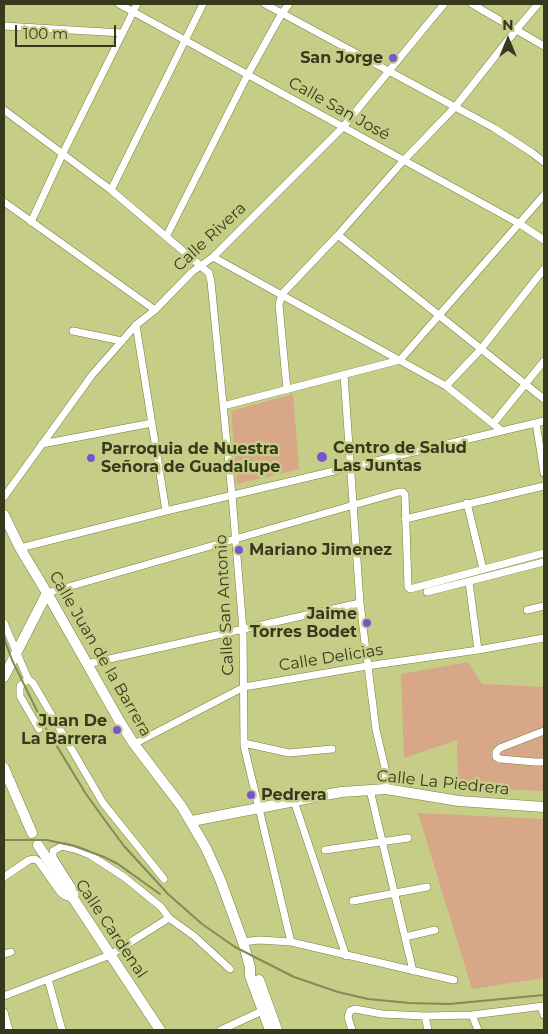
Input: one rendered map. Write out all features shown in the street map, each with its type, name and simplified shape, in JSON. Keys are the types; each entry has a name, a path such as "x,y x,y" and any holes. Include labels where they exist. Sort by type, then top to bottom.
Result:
{"street":[{"name":"Calle San José","path":"119,4 520,224 544,240"},
{"path":"31,222 137,4"},
{"path":"111,190 203,4"},
{"path":"265,4 494,128 544,162"},
{"path":"166,237 248,74 289,4"},
{"name":"Calle Rivera","path":"4,497 92,375 136,325 155,310 192,272 213,257 343,126 444,4"},
{"path":"472,4 544,46"},
{"path":"287,390 279,305 282,294 455,107 538,4"},
{"path":"4,26 122,33"},
{"path":"4,110 111,190 200,266"},
{"path":"223,406 400,360 544,195"},
{"path":"4,202 155,310"},
{"path":"338,235 544,399"},
{"path":"213,257 446,386 502,431"},
{"name":"Calle San Antonio","path":"200,266 209,273 211,282 232,495 243,630 244,743 291,942"},
{"path":"446,386 481,349 544,269"},
{"path":"136,325 166,511"},
{"path":"74,331 122,341"},
{"path":"493,424 544,361"},
{"path":"344,375 360,602 376,730 385,768 386,789"},
{"path":"20,548 232,495 540,422 544,473"},
{"path":"42,444 152,423"},
{"path":"405,519 544,486"},
{"path":"4,677 47,593 398,492 402,492 405,495 408,587 410,588 544,553"},
{"path":"467,504 483,569"},
{"name":"Calle Juan de la Barrera","path":"4,515 20,548 120,722 192,822 220,879 243,942 250,967 250,976 270,1030"},
{"path":"427,592 544,562"},
{"path":"469,582 478,650"},
{"path":"87,664 360,602"},
{"path":"527,610 544,606"},
{"path":"4,623 28,678 103,803 164,878"},
{"name":"Calle Delicias","path":"134,744 244,687 544,638"},
{"path":"28,678 20,686 20,696 39,729"},
{"path":"544,731 500,748 496,752 496,757 500,759 544,762"},
{"path":"244,743 289,753 332,749"},
{"path":"4,768 32,833"},
{"name":"Calle La Piedrera","path":"192,822 341,792 386,789 459,801 544,807"},
{"path":"370,790 413,971"},
{"path":"294,801 346,956"},
{"path":"325,850 408,838"},
{"name":"Calle Cardenal","path":"38,845 71,898 160,1030"},
{"path":"4,877 29,860 35,859 60,892 71,898 75,895 75,892 53,857 53,851 59,846 75,849 90,855 151,898 162,907 169,918 194,936 230,969"},
{"path":"353,901 427,887"},
{"path":"4,996 110,955 169,918"},
{"path":"405,937 435,930"},
{"path":"243,942 259,940 291,942 454,980"},
{"name":"Calle Juan de la Barrera","path":"250,967 256,974 277,1030"},
{"path":"48,979 62,1030"},
{"path":"352,1030 348,1017 350,1011 355,1009 382,1014 425,1016 472,1015 543,1006 544,1015"},
{"path":"221,1030 262,1011"},
{"path":"4,1012 9,1030"},
{"path":"472,1015 478,1030"},
{"path":"425,1016 428,1030"}],"shaded area":[{"path":"293,394 299,469 237,484 231,411"},
{"path":"468,662 482,684 544,687 544,791 458,787 457,740 404,758 401,674"},
{"path":"418,813 544,819 544,978 472,989"}],"railway":[{"path":"4,638 12,660 44,725 86,794 124,846 168,894 202,924 235,947 294,977 338,992 368,999 449,1004 544,995"},
{"path":"4,840 47,840 74,846 118,864 160,894"}],"place":[{"name":"San Jorge","path":"393,58"},
{"name":"Centro de Salud Las Juntas","path":"322,457"},
{"name":"Parroquia de Nuestra Señora de Guadalupe","path":"91,458"},
{"name":"Mariano Jimenez","path":"239,550"},
{"name":"Jaime Torres Bodet","path":"367,623"},
{"name":"Juan De La Barrera","path":"117,730"},
{"name":"Pedrera","path":"251,795"}]}
